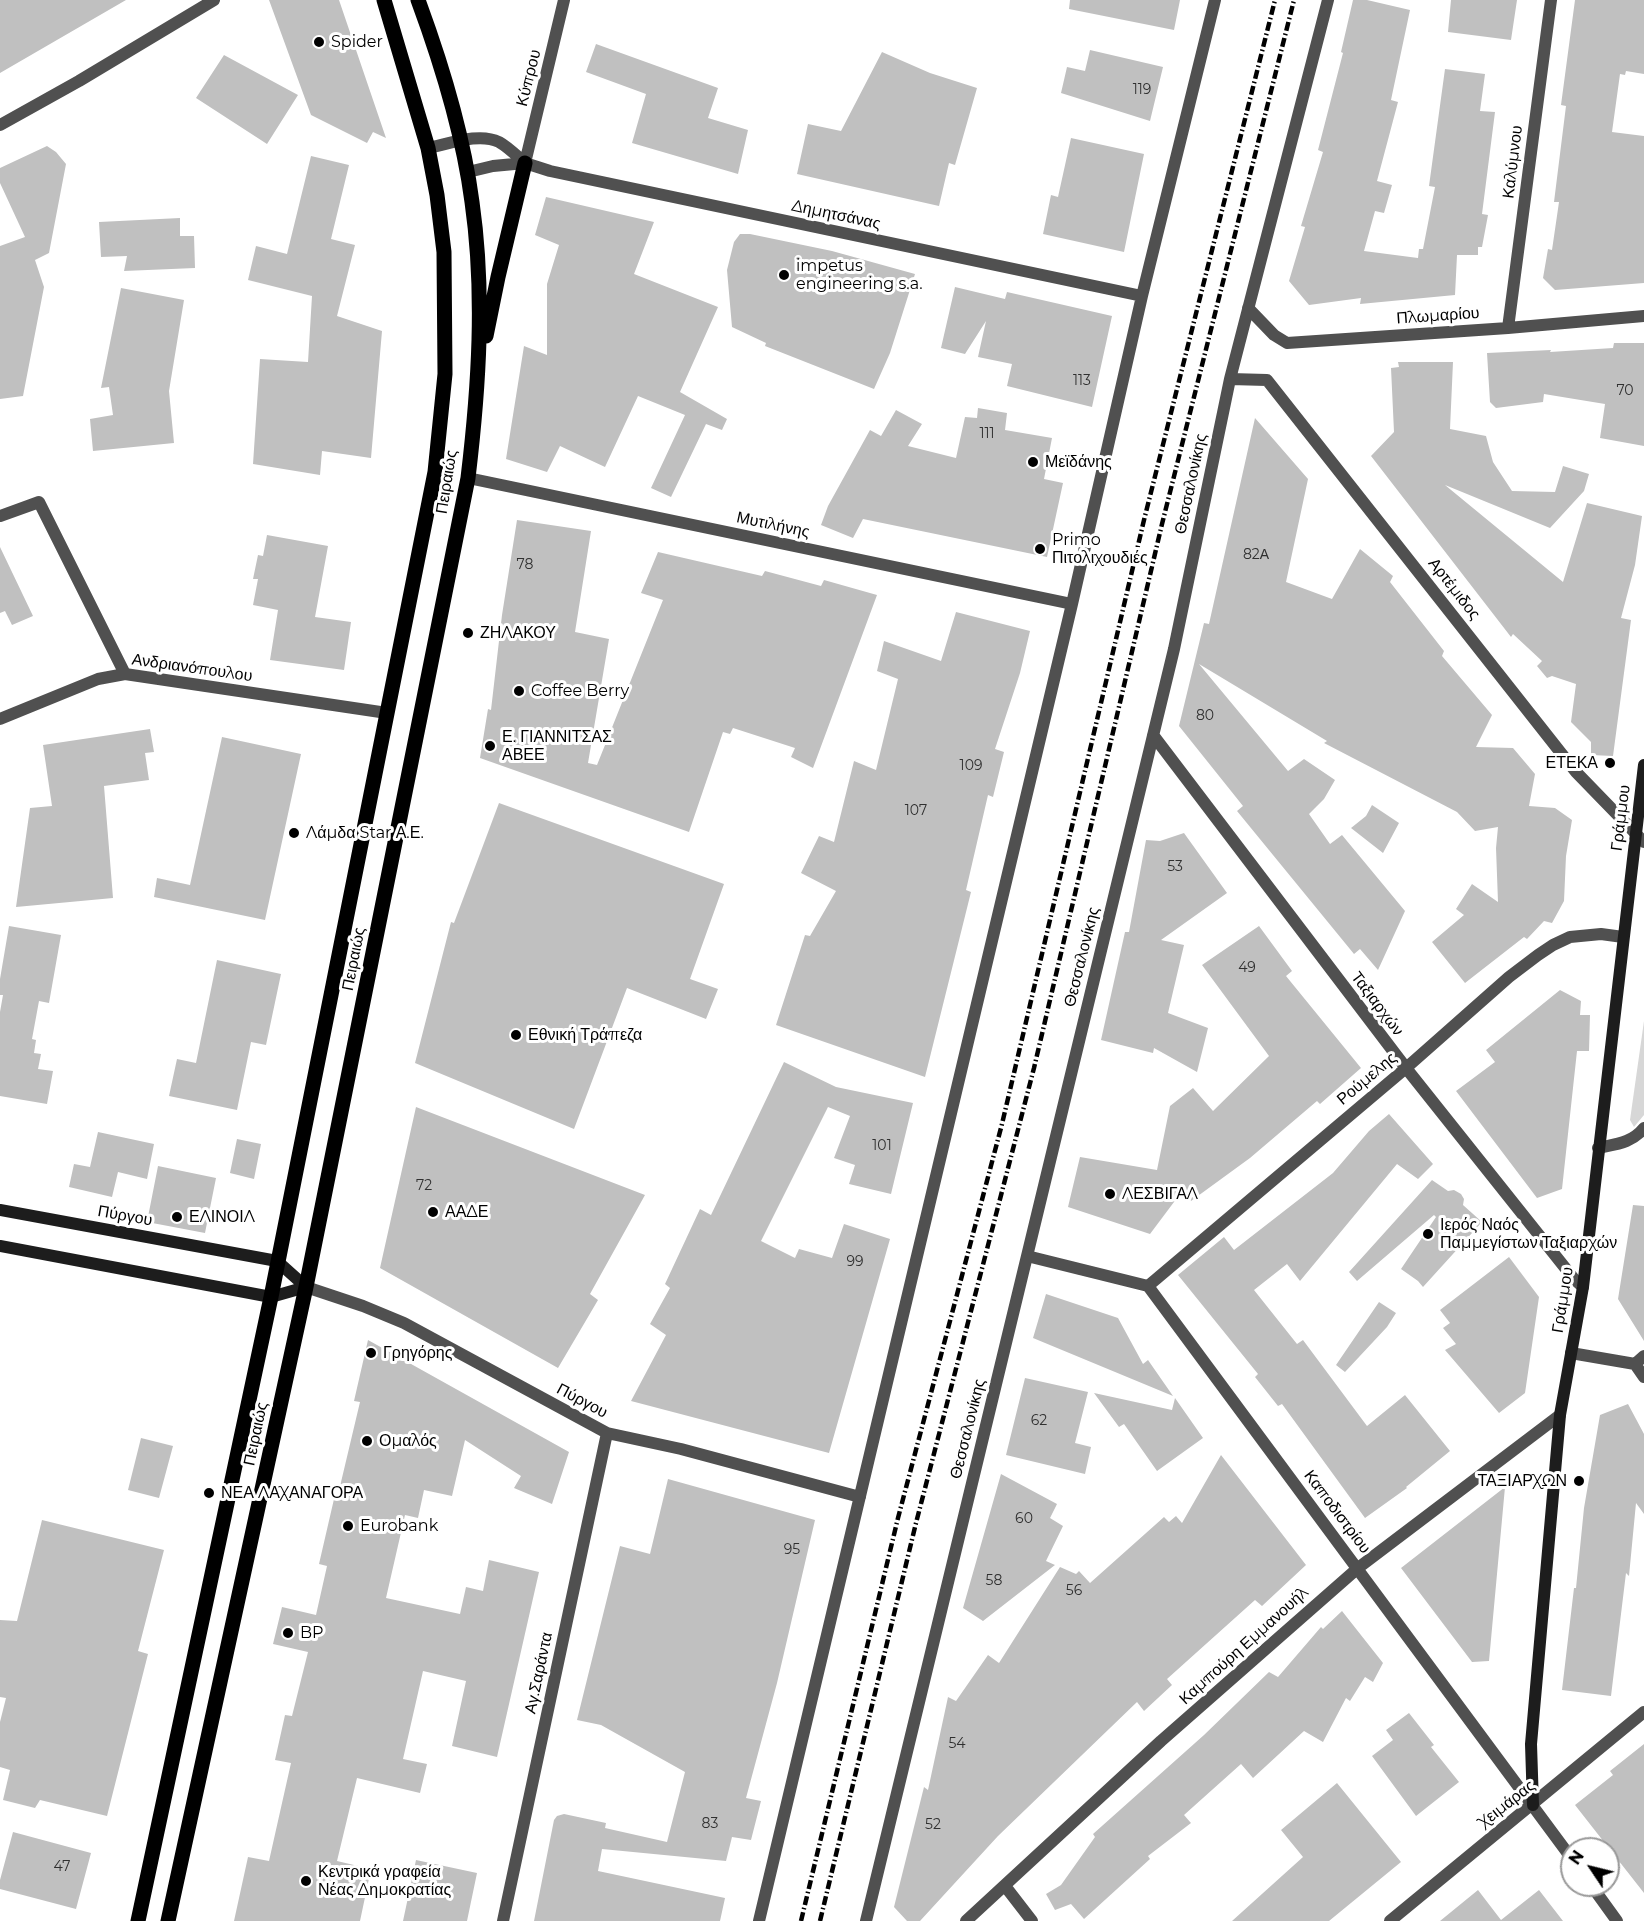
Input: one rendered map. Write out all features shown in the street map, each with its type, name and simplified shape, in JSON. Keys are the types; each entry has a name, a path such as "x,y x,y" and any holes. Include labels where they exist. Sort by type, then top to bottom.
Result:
{"main road":[{"name":"Πειραιώς","path":"138,1921 271,1297 435,472 445,374 444,252 428,148 384,0"},
{"name":"Πειραιώς","path":"168,1921 306,1287 468,478 478,381 477,248 468,172 447,87 418,0"},
{"path":"478,381 498,277 525,163"}],"street":[{"path":"0,125 79,81 214,0"},
{"name":"Κύπρου","path":"525,163 564,0"},
{"path":"759,1921 1072,604 1142,296 1215,0"},
{"name":"Θεσσαλονίκης","path":"866,1921 1174,649 1230,379 1328,0"},
{"name":"Καλύμνου","path":"1508,328 1551,0"},
{"name":"Δημητσάνας","path":"428,148 481,138 492,139 502,144 525,163 550,171 1142,296"},
{"name":"Δημητσάνας","path":"468,172 494,166 525,163"},
{"name":"Πλωμαρίου","path":"1248,308 1274,335 1287,343 1644,316"},
{"name":"Αρτέμιδος","path":"1230,379 1267,380 1576,772 1640,838"},
{"name":"Μυτιλήνης","path":"468,478 1072,604"},
{"path":"0,516 39,502 125,674"},
{"name":"Ανδριανόπουλου","path":"0,719 98,679 125,674 387,713"},
{"name":"Ταξιαρχών","path":"1153,735 1406,1068 1574,1279 1583,1287"},
{"name":"Γράμμου","path":"1533,1805 1531,1744 1560,1415 1583,1287 1623,937 1640,838 1644,765"},
{"name":"Ρούμελης","path":"1148,1286 1406,1068 1509,977 1552,945 1570,937 1586,934 1623,937"},
{"path":"1598,1148 1627,1142 1644,1128"},
{"name":"Πύργου","path":"0,1210 277,1261 306,1287 363,1306 404,1323 607,1433 681,1449 860,1497"},
{"path":"0,1246 271,1297 306,1287"},
{"path":"1027,1256 1148,1286"},
{"name":"Καποδιστρίου","path":"1148,1286 1560,1842"},
{"path":"1571,1353 1639,1360 1644,1377"},
{"name":"Καμπούρη Εμμανουήλ","path":"966,1921 1161,1741 1358,1568 1560,1415"},
{"name":"Αγ.Σαράντα","path":"503,1921 607,1433"},
{"name":"Χειμάρας","path":"1390,1921 1644,1712"},
{"path":"1005,1886 1032,1921"},
{"path":"1600,1897 1617,1921"}],"shaded area":[{"path":"1644,1021 1644,1115 1634,1127 1630,1120"}],"building":[{"path":"0,0 126,0 0,73"},
{"name":"Spider","path":"269,0 339,0 386,138 373,132 367,143 311,115"},
{"path":"1070,0 1180,0 1174,30 1069,9"},
{"path":"1353,0 1367,0 1410,10 1391,100 1398,102 1377,181 1392,185 1384,213 1375,211 1364,251 1418,258 1419,249 1423,249 1435,187 1429,186 1445,69 1485,74 1480,111 1495,112 1482,214 1488,215 1482,247 1478,247 1478,255 1457,255 1455,295 1360,304 1361,298 1309,305 1289,281 1305,227 1301,226 1323,152 1318,150 1343,53 1341,52"},
{"path":"1451,0 1517,0 1511,40 1448,32"},
{"path":"1575,0 1644,0 1644,74 1626,71 1625,75 1620,74 1612,132 1644,136 1644,283 1555,290 1543,278 1548,249 1552,250 1559,202 1554,202 1566,106 1561,105"},
{"path":"596,44 718,88 708,118 748,130 738,174 632,143 646,94 586,72"},
{"path":"1090,50 1163,67 1150,121 1061,93 1067,67 1085,71"},
{"path":"882,52 930,73 977,88 955,165 949,163 939,206 797,174 808,124 841,131"},
{"path":"224,55 298,95 267,144 196,98"},
{"path":"1071,138 1144,154 1124,252 1043,234 1051,195 1058,197"},
{"path":"47,146 56,152 66,164 49,253 35,260 44,287 23,396 0,399 0,246 25,237 0,183 0,168"},
{"path":"311,156 349,165 331,239 355,245 337,316 382,331 371,458 322,451 320,475 253,464 260,359 308,362 312,296 248,280 256,246 287,254"},
{"path":"546,197 654,222 634,274 718,307 680,392 727,419 722,430 706,424 671,497 651,488 685,415 638,396 605,467 560,446 547,472 506,459 524,346 547,355 547,284 559,245 535,235"},
{"path":"180,218 180,236 194,236 195,268 124,271 127,256 101,257 99,222"},
{"path":"740,234 750,234 832,251 915,274 890,353 874,389 765,346 766,343 732,327 727,270 734,242"},
{"path":"955,287 1005,299 1007,292 1112,316 1092,407 1007,386 1012,364 978,357 986,321 965,354 941,348"},
{"path":"121,288 184,300 169,391 174,443 93,451 90,419 113,415 109,387 101,388"},
{"path":"1614,343 1644,343 1644,446 1600,438 1605,404 1544,394 1543,402 1496,408 1490,402 1487,353 1613,348"},
{"path":"1398,362 1453,362 1450,429 1486,436 1493,462 1512,491 1555,492 1563,466 1589,474 1584,491 1550,528 1445,485 1563,582 1587,503 1642,516 1635,565 1621,618 1631,620 1613,756 1591,755 1591,742 1571,722 1576,684 1552,676 1547,678 1537,666 1542,661 1513,634 1511,637 1371,456 1394,432 1391,368 1399,367"},
{"path":"978,408 1007,413 1005,430 1052,438 1044,479 1063,483 1047,557 863,519 853,538 821,525 828,506 870,430 881,436 896,410 922,424 908,446 956,458 965,417 977,418"},
{"path":"1255,418 1308,479 1286,582 1332,599 1360,549 1393,576 1390,582 1444,651 1442,656 1492,715 1476,747 1513,748 1535,774 1529,806 1555,808 1572,820 1566,856 1564,901 1552,923 1544,921 1527,939 1524,937 1465,983 1432,942 1464,915 1456,909 1472,884 1498,902 1496,848 1498,827 1475,831 1457,812 1324,743 1327,741 1199,664 1288,771 1304,759 1335,780 1324,799 1309,814 1330,844 1342,835 1405,911 1378,970 1360,949 1354,954 1237,811 1243,806 1179,726 1204,623 1209,624"},
{"path":"517,520 591,531 575,632 609,639 588,763 597,765 663,600 641,593 658,552 762,576 765,571 821,586 824,580 877,595 813,768 791,757 795,748 733,728 730,734 723,732 689,832 480,758 488,709 491,710 502,615"},
{"path":"267,535 328,546 315,617 351,622 344,670 270,660 278,610 253,605 258,579 253,579 258,555 263,556"},
{"path":"0,547 33,616 12,625 5,611 0,613"},
{"path":"956,612 1030,631 1020,673 995,749 1004,752 993,797 988,795 966,890 971,892 925,1077 776,1025 805,935 810,936 836,891 801,873 819,836 834,842 854,761 876,770 898,679 877,671 884,641 941,661"},
{"path":"150,729 154,752 145,753 149,780 104,786 113,898 16,907 30,808 52,806 43,745"},
{"path":"222,737 301,754 265,920 154,897 157,878 190,885"},
{"path":"499,803 724,884 690,979 718,989 706,1019 627,988 574,1129 415,1063 451,922 454,923"},
{"path":"1372,805 1399,823 1383,853 1351,828 1366,816"},
{"path":"1184,833 1227,893 1161,940 1184,945 1168,1013 1208,1028 1197,1072 1154,1048 1153,1053 1101,1040 1125,932 1129,932 1146,840 1160,841"},
{"path":"9,926 61,935 49,1003 39,1001 32,1039 36,1040 34,1053 41,1054 38,1069 53,1071 47,1104 0,1096 0,1012 3,995 0,995 0,979"},
{"path":"1259,926 1292,971 1286,976 1361,1068 1320,1104 1317,1101 1250,1158 1191,1201 1183,1190 1150,1234 1068,1207 1080,1157 1157,1170 1170,1106 1193,1088 1213,1111 1269,1056 1202,965"},
{"path":"217,960 281,974 266,1045 251,1042 237,1110 169,1096 177,1059 196,1063"},
{"path":"1560,990 1581,1001 1580,1015 1590,1015 1589,1051 1577,1051 1562,1189 1537,1198 1456,1091 1495,1062 1486,1050"},
{"path":"784,1062 836,1087 913,1103 891,1194 849,1184 855,1165 834,1158 850,1116 828,1107 761,1241 795,1258 799,1249 832,1258 844,1224 890,1239 829,1453 631,1401 666,1335 650,1324 670,1288 665,1284 700,1209 711,1215"},
{"path":"416,1107 645,1195 590,1294 598,1300 558,1368 380,1268"},
{"path":"1389,1114 1433,1164 1418,1179 1397,1164 1300,1281 1287,1264 1254,1290 1297,1344 1303,1340 1367,1426 1405,1395 1450,1451 1407,1488 1365,1518 1282,1404 1278,1406 1255,1377 1258,1374 1178,1275 1224,1237 1234,1250 1333,1173 1369,1131"},
{"path":"98,1132 154,1144 147,1179 118,1172 112,1197 69,1187 74,1164 90,1167"},
{"path":"237,1139 261,1144 254,1179 230,1173"},
{"path":"158,1166 216,1178 205,1233 147,1222"},
{"name":"Ιερός Ναός Παμμεγίστων Ταξιαρχών","path":"1432,1180 1448,1191 1454,1190 1461,1194 1464,1199 1463,1205 1482,1222 1423,1287 1401,1269 1436,1217 1434,1215 1357,1281 1349,1272"},
{"path":"1633,1205 1644,1206 1644,1341 1618,1299"},
{"path":"1509,1257 1539,1297 1525,1393 1499,1413 1445,1350 1456,1344 1443,1328 1450,1323 1440,1310"},
{"path":"1046,1294 1118,1318 1143,1364 1148,1360 1173,1396 1033,1338"},
{"path":"1379,1302 1396,1313 1387,1327 1345,1372 1336,1365"},
{"path":"368,1340 569,1452 552,1504 514,1488 521,1476 465,1440 452,1496 424,1490 418,1518 405,1515 386,1598 460,1614 466,1587 483,1591 489,1560 539,1572 497,1757 452,1746 466,1681 423,1671 403,1759 427,1764 420,1793 357,1778 337,1861 371,1869 360,1921 234,1921 248,1857 269,1861 291,1763 275,1760 285,1715 292,1716 308,1652 273,1644 282,1607 316,1615 327,1566 319,1564 360,1402 354,1401"},
{"path":"1025,1378 1088,1392 1075,1443 1091,1447 1085,1474 1006,1455"},
{"path":"1094,1393 1172,1410 1175,1398 1203,1438 1157,1471 1124,1424 1119,1427"},
{"path":"1628,1404 1644,1434 1644,1514 1636,1503 1629,1576 1626,1573 1611,1696 1562,1690 1584,1508 1600,1415"},
{"path":"141,1438 173,1446 159,1498 128,1490"},
{"path":"1221,1455 1306,1565 1262,1606 1255,1600 1167,1679 1172,1685 1144,1711 1137,1702 998,1836 920,1921 907,1921 894,1907 924,1787 928,1790 948,1697 956,1701 988,1655 999,1663 1060,1567 1076,1574 1079,1571 1090,1583 1164,1517 1169,1522 1176,1516 1182,1523"},
{"path":"1001,1474 1057,1504 1050,1518 1063,1526 1046,1561 1055,1565 983,1621 963,1608"},
{"path":"668,1479 815,1520 777,1683 746,1798 761,1801 751,1840 732,1837 726,1861 602,1849 598,1871 725,1898 720,1921 534,1921 554,1820 557,1816 564,1814 606,1823 605,1828 667,1842 685,1772 601,1725 577,1720 620,1546 650,1554"},
{"path":"1505,1487 1489,1661 1472,1662 1401,1568"},
{"path":"42,1520 164,1550 138,1651 148,1654 107,1816 40,1800 35,1808 3,1800 10,1770 0,1767 0,1722 6,1698 0,1697 0,1620 17,1621"},
{"path":"1342,1611 1383,1663 1373,1682 1365,1677 1350,1701 1346,1698 1323,1742 1304,1731 1253,1778 1241,1764 1184,1815 1191,1823 1148,1856 1150,1859 1084,1919 1071,1904 1055,1910 1046,1894 1061,1885 1095,1837 1093,1834 1204,1735 1269,1672 1278,1677 1321,1627 1323,1629"},
{"path":"1409,1713 1434,1745 1431,1747 1459,1782 1416,1816 1372,1756 1393,1740 1386,1730"},
{"path":"1644,1744 1644,1893 1620,1862 1620,1837 1600,1837 1575,1805 1613,1775 1610,1771"},
{"path":"1337,1783 1401,1862 1329,1921 1232,1921 1303,1857 1281,1830"},
{"path":"13,1832 91,1853 76,1909 0,1889 0,1880"},
{"path":"416,1860 477,1873 467,1921 403,1921"},
{"path":"1478,1890 1501,1920 1539,1890 1563,1921 1440,1921"}],"railway":[{"path":"801,1921 898,1518 1002,1124 1144,520 1275,0"},
{"path":"820,1921 916,1523 1034,1068 1162,524 1294,0"}],"place":[{"name":"Spider","path":"319,42"},
{"name":"impetus engineering s.a.","path":"784,275"},
{"name":"Μεϊδάνης","path":"1033,462"},
{"name":"Primo Πιτολιχουδιές","path":"1040,549"},
{"name":"ΖΗΛΑΚΟΥ","path":"468,633"},
{"name":"Coffee Berry","path":"519,691"},
{"name":"Ε. ΓΙΑΝΝΙΤΣΑΣ ΑΒΕΕ","path":"490,746"},
{"name":"ΕΤΕΚΑ","path":"1610,763"},
{"name":"Λάμδα Star Α.Ε.","path":"294,833"},
{"name":"Εθνική Τράπεζα","path":"516,1035"},
{"name":"ΛΕΣΒΙΓΑΛ","path":"1110,1194"},
{"name":"ΑΑΔΕ","path":"433,1212"},
{"name":"ΕΛΙΝΟΙΛ","path":"177,1217"},
{"name":"Ιερός Ναός Παμμεγίστων Ταξιαρχών","path":"1428,1234"},
{"name":"Γρηγόρης","path":"371,1353"},
{"name":"Ομαλός","path":"367,1441"},
{"name":"ΤΑΞΙΑΡΧΩΝ","path":"1579,1481"},
{"name":"ΝΕΑ ΛΑΧΑΝΑΓΟΡΑ","path":"209,1493"},
{"name":"Eurobank","path":"348,1526"},
{"name":"BP","path":"288,1633"},
{"name":"Κεντρικά γραφεία Νέας Δημοκρατίας","path":"306,1881"}]}
